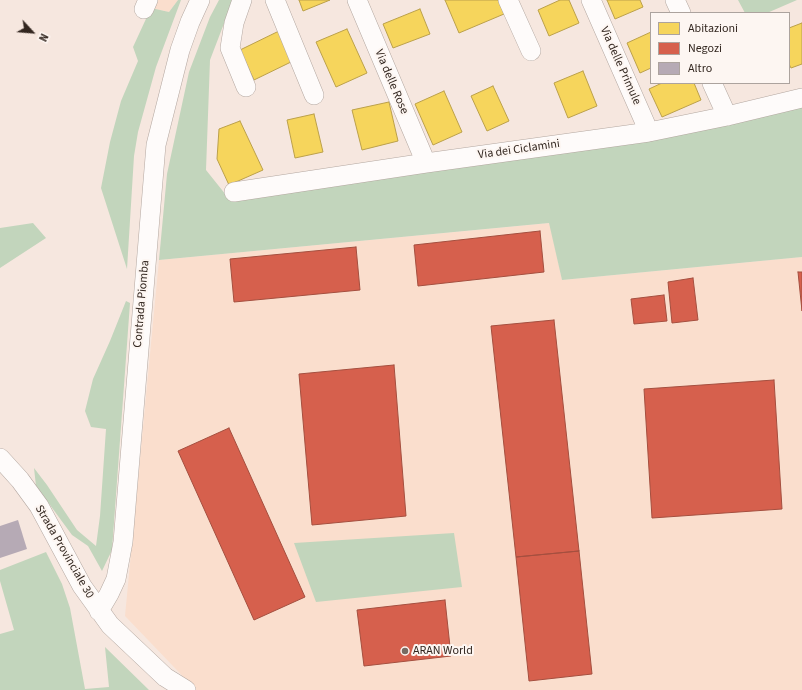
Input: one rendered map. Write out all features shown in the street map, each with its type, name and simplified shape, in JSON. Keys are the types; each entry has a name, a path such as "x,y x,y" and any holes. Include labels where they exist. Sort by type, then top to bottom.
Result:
{"street":[{"name":"Contrada Piomba","path":"99,610 116,579 123,542 156,145 180,50 200,0"},
{"path":"242,0 234,23 230,48 246,87"},
{"path":"275,0 314,95"},
{"name":"Via delle Rose","path":"357,0 426,163"},
{"path":"508,0 531,52"},
{"name":"Via delle Primule","path":"591,0 649,132"},
{"path":"675,0 681,12"},
{"path":"712,84 728,116"},
{"name":"Via dei Ciclamini","path":"234,192 426,163 649,132 728,116 802,98"},
{"name":"Strada Provinciale 30","path":"0,458 20,480 39,506 82,586 110,625 169,683 186,690"}],"shaded area":[{"path":"155,0 178,0 169,12 151,8"},
{"path":"550,223 562,280 802,257 802,690 196,690 125,616 159,260"}],"green space":[{"path":"178,0 181,0 156,67 138,132 134,156 127,269 101,188 110,142 121,101 138,61 133,47 151,8 169,12"},
{"path":"219,0 233,0 210,60 206,170 230,200 802,106 802,257 562,280 549,223 159,260 167,174 189,72 210,17"},
{"path":"738,0 797,0 769,12 744,12"},
{"path":"33,223 46,238 0,268 0,228"},
{"path":"126,301 130,303 112,550 102,571 88,546 72,535 36,486 34,468 77,530 96,546 100,516 106,429 91,427 85,411 93,379"},
{"path":"454,533 462,587 316,602 294,543"},
{"path":"46,552 62,584 70,608 85,689 109,687 105,647 149,690 0,690 0,634 14,630 0,581 0,570"}],"building: Abitazioni":[{"path":"299,0 330,0 303,11"},
{"path":"445,0 498,0 504,14 459,33"},
{"path":"560,0 569,0 579,23 549,36 538,10"},
{"path":"607,0 640,0 643,7 615,19"},
{"path":"420,9 430,34 393,48 383,24"},
{"path":"802,23 802,64 791,68 790,66 790,28"},
{"path":"347,29 367,73 336,87 316,42"},
{"path":"279,31 293,61 254,80 240,50"},
{"path":"650,32 650,68 640,73 627,43"},
{"path":"583,71 597,106 568,118 554,83"},
{"path":"660,84 694,84 701,100 662,117 649,89"},
{"path":"493,86 509,121 487,131 471,96"},
{"path":"444,91 462,132 433,145 415,104"},
{"path":"389,102 398,141 362,150 352,110"},
{"path":"314,114 323,152 295,158 287,120"},
{"path":"240,121 263,170 229,185 217,159 219,129"}],"building: Negozi":[{"path":"540,231 544,272 418,286 414,245"},
{"path":"356,247 360,290 234,302 230,259"},
{"path":"798,272 802,272 802,311"},
{"path":"693,278 698,320 672,323 668,282"},
{"path":"664,295 667,321 634,324 631,299"},
{"path":"554,320 579,551 516,557 491,326"},
{"path":"394,365 406,516 312,525 299,374"},
{"path":"774,380 782,509 652,518 644,389"},
{"path":"229,428 305,597 254,620 178,451"},
{"path":"579,551 592,674 529,681 516,557"},
{"path":"445,600 451,656 364,666 357,610"}],"building: Altro":[{"path":"18,520 27,549 0,558 0,526"}],"place":[{"name":"ARAN World","path":"405,651"}]}
